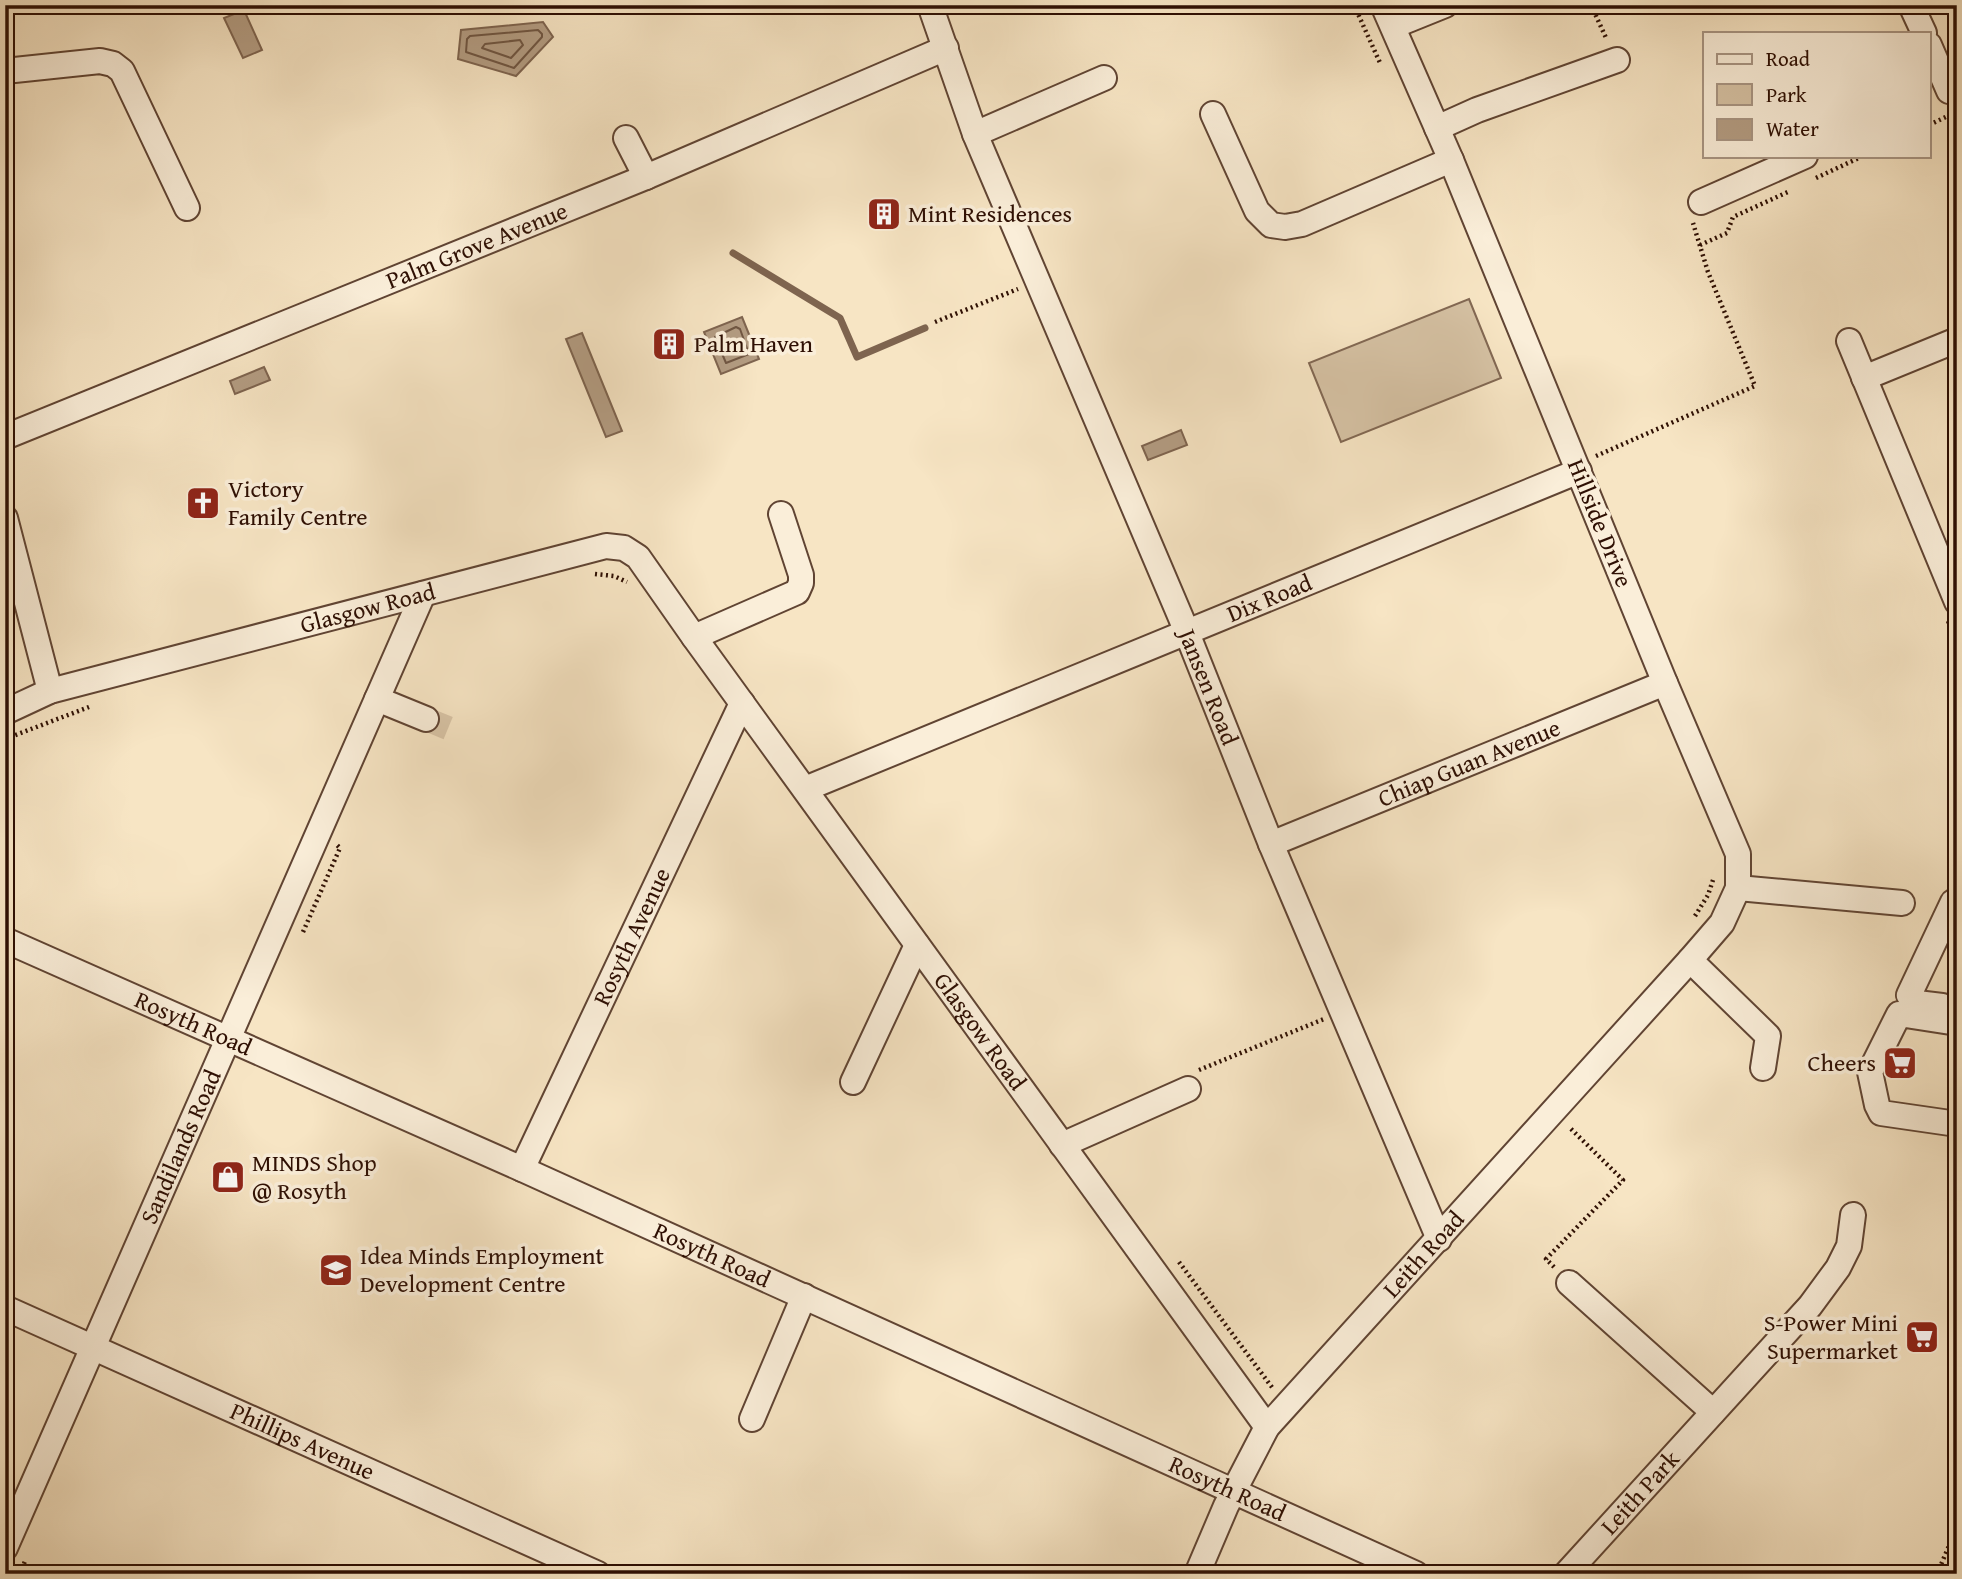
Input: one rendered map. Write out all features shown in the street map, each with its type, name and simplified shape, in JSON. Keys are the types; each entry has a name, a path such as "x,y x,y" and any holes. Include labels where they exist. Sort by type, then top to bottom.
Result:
{"street":[{"name":"Jansen Road","path":"930,5 975,134 1186,630 1272,844 1439,1240"},
{"name":"Hillside Drive","path":"1445,5 1388,16 1451,160 1592,465 1665,683 1738,855 1738,888"},
{"path":"1911,5 1924,32"},
{"name":"Palm Grove Avenue","path":"5,437 646,177 946,48"},
{"path":"1930,48 1948,98"},
{"path":"1437,128 1477,110 1617,60"},
{"path":"5,71 100,61 113,64 122,71 187,208"},
{"path":"975,134 1104,78"},
{"path":"1213,114 1257,211 1271,225 1285,227 1302,224 1451,160"},
{"path":"626,138 646,177"},
{"path":"1701,202 1800,158"},
{"path":"1864,378 1957,340"},
{"path":"1849,341 1957,602"},
{"name":"Dix Road","path":"805,789 1592,465"},
{"path":"694,637 797,592 801,575 781,514"},
{"path":"5,518 50,691"},
{"name":"Glasgow Road","path":"5,712 50,691 606,546 624,548 638,557 1262,1420"},
{"name":"Sandilands Road","path":"5,1548 423,594"},
{"name":"Chiap Guan Avenue","path":"1272,844 1665,683"},
{"path":"377,699 426,719"},
{"name":"Rosyth Avenue","path":"522,1169 742,704"},
{"path":"1738,888 1902,904"},
{"name":"Leith Road","path":"1197,1574 1262,1420 1439,1240 1690,960 1722,923 1738,888"},
{"path":"1957,900 1953,902 1909,995 1917,1003 1957,1007"},
{"name":"Rosyth Road","path":"5,940 522,1169 1416,1574"},
{"path":"853,1082 917,945"},
{"path":"1690,960 1768,1036 1763,1068"},
{"path":"1957,1023 1899,1014 1870,1072 1881,1113 1957,1124"},
{"path":"1062,1145 1188,1088"},
{"name":"Leith Park","path":"1566,1574 1810,1306 1838,1268 1849,1246 1853,1215"},
{"path":"1569,1283 1713,1412"},
{"path":"752,1419 804,1296"},
{"name":"Phillips Avenue","path":"5,1308 598,1574"}],"path":[{"path":"1591,5 1617,60"},
{"path":"1692,5 1694,10 1706,5"},
{"path":"1930,124 1948,98"},
{"path":"1804,184 1859,158"},
{"path":"1700,246 1727,233 1733,217 1792,189"},
{"path":"1591,443 1592,465 1755,386 1708,272 1690,212 1701,202"},
{"path":"935,322 1022,288"},
{"path":"590,575 614,576 632,586"},
{"path":"5,739 97,704"},
{"path":"1688,925 1708,895 1715,869"},
{"path":"1566,1125 1623,1180 1546,1259 1569,1283"},
{"path":"1176,1259 1276,1394 1262,1420"},
{"path":"1937,1574 1957,1527"}],"green space":[{"path":"1469,299 1501,378 1341,442 1309,363"}],"water":[{"path":"244,10 262,50 243,58 224,18"},
{"path":"543,22 553,37 516,76 458,59 461,30"},
{"path":"742,317 759,359 721,374 704,332"},
{"path":"582,333 622,431 606,437 566,339"},
{"path":"264,367 270,380 235,394 230,381"},
{"path":"1181,430 1187,445 1148,460 1142,446"}],"waterway":[{"path":"733,253 840,318 857,357 925,328"}],"tunnel":[{"path":"426,719 455,731"}],"place":[{"name":"Mint Residences","path":"884,214"},
{"name":"Palm Haven","path":"669,344"},
{"name":"Victory Family Centre","path":"203,503"},
{"name":"Cheers","path":"1900,1063"},
{"name":"MINDS Shop @ Rosyth","path":"228,1177"},
{"name":"Idea Minds Employment Development Centre","path":"336,1270"},
{"name":"S-Power Mini Supermarket","path":"1922,1337"}]}
